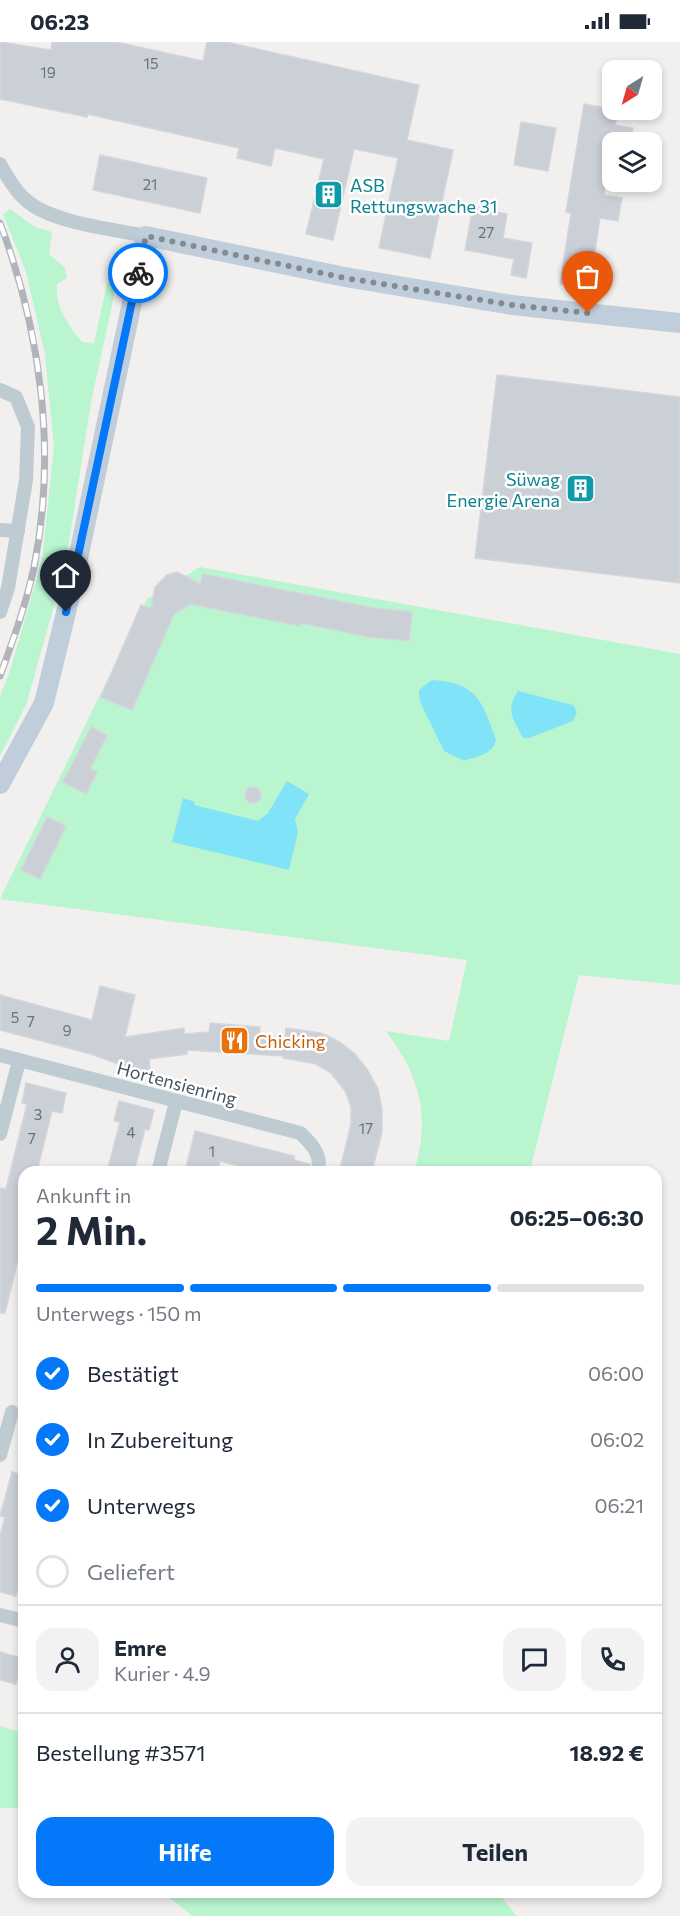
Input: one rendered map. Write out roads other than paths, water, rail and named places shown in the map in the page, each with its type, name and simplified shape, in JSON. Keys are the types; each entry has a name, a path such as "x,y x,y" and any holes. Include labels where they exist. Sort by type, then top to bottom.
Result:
{"main road":[{"path":"0,784 44,703 71,592 146,236 345,278 523,306 680,323"}],"street":[{"path":"0,164 16,190 38,209 76,221 146,236"},
{"path":"0,390 16,397 28,427 26,480 18,531 0,612"},
{"path":"0,530 18,531"},
{"name":"Hortensienring","path":"0,1055 300,1133 315,1146 320,1166"},
{"path":"0,1134 19,1061"},
{"path":"160,1166 176,1102"},
{"path":"0,1455 12,1412"},
{"path":"0,1615 18,1620"}],"water":[{"path":"432,680 459,685 476,696 496,740 488,752 464,761 444,751 420,702 419,690"},
{"path":"518,691 573,705 577,712 573,721 529,738 523,738 511,709"},
{"path":"287,781 309,794 295,819 298,832 289,870 172,842 183,798 195,802 194,805 258,821 268,813"}],"railway":[{"path":"0,223 26,307 35,349 44,436 41,524 34,567 23,609 0,676"}],"place":[{"name":"ASB Rettungswache 31","path":"329,195"},
{"name":"Süwag Energie Arena","path":"581,489"},
{"name":"Chicking","path":"234,1041"}]}
